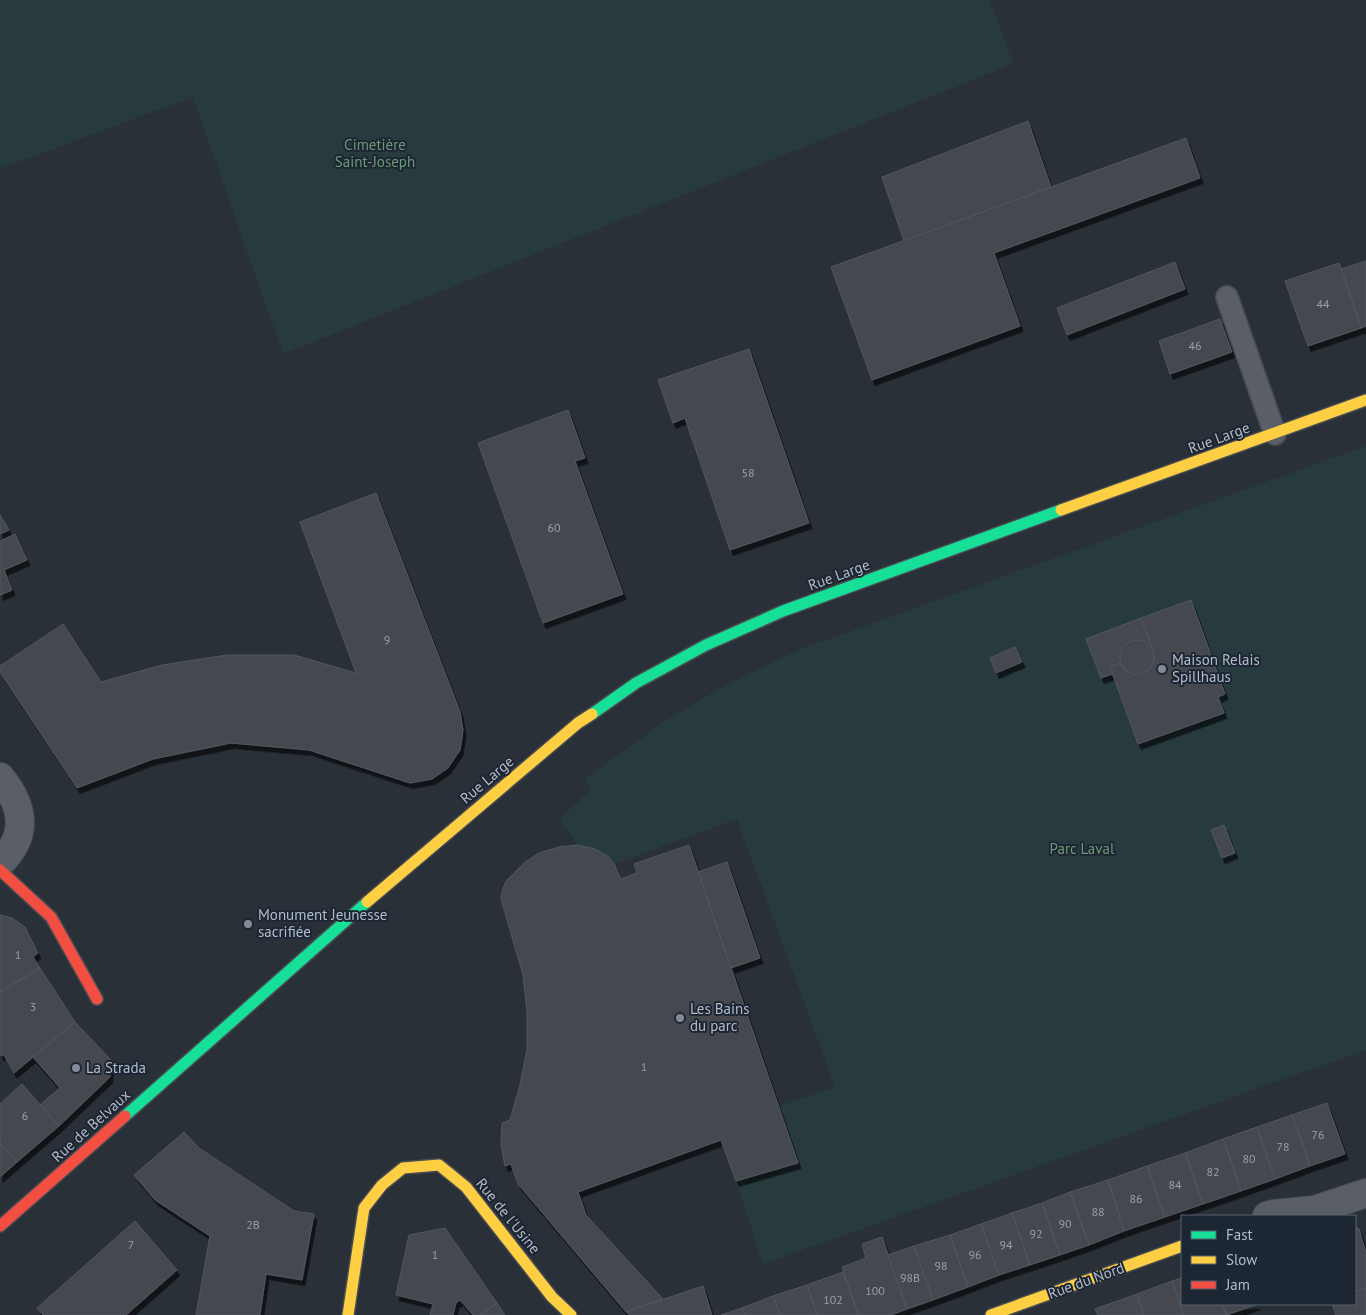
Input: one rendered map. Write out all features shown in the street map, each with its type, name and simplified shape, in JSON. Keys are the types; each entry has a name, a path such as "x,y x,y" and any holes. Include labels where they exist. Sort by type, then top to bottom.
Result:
{"street":[{"name":"Rue Large","path":"202,1048 382,889 578,722 636,683 706,645 792,608 1366,400"},
{"path":"0,778 12,792 20,815 18,835 10,853 0,863"},
{"path":"0,870 52,917 97,999"},
{"name":"Rue de Belvaux","path":"0,1226 202,1048"},
{"name":"Rue de l'Usine","path":"348,1315 364,1208 382,1185 403,1168 439,1166 466,1187 552,1296 571,1315"},
{"path":"1270,1215 1315,1210 1366,1193"},
{"name":"Rue du Nord","path":"991,1315 1181,1246"}],"lane":[{"path":"1227,297 1275,434"}],"green space":[{"name":"Cimetière Saint-Joseph","path":"0,0 990,0 1013,64 283,354 193,97 0,169"},
{"name":"Parc Laval","path":"1366,446 1366,1050 763,1264 736,1181 798,1163 779,1106 835,1087 737,819 614,864 602,853 578,845 559,819 591,790 585,779 662,723 724,686 801,649"}],"building":[{"path":"1028,121 1051,187 904,241 882,177"},
{"path":"1186,138 1200,178 994,253 1020,326 872,380 831,267"},
{"path":"1366,261 1366,326 1361,328 1341,269"},
{"path":"1175,262 1185,289 1067,335 1057,308"},
{"path":"1339,263 1361,328 1308,346 1285,281"},
{"path":"1220,319 1232,352 1170,374 1159,341"},
{"path":"749,349 809,523 730,550 685,418 673,423 658,380"},
{"path":"568,410 585,458 575,461 623,594 543,623 478,443"},
{"path":"376,493 460,712 463,730 460,750 448,768 432,779 410,783 309,750 231,743 153,759 77,788 0,672 0,666 63,624 101,682 162,665 227,655 294,655 356,673 300,522"},
{"path":"0,515 9,530 0,534"},
{"path":"15,534 27,560 4,570 12,590 0,595 0,541"},
{"path":"1191,600 1225,694 1218,697 1224,713 1138,744 1110,667 1120,663 1125,670 1134,674 1142,673 1150,668 1154,660 1153,651 1141,618"},
{"path":"1141,618 1153,651 1154,660 1150,668 1142,673 1134,674 1125,670 1120,663 1110,667 1113,674 1101,678 1086,639"},
{"path":"1137,640 1144,641 1149,645 1153,650 1153,664 1149,669 1144,673 1137,674 1130,673 1125,669 1121,664 1120,657 1121,650 1125,645 1130,641"},
{"path":"1015,647 1022,662 996,673 990,658"},
{"path":"1224,825 1235,853 1222,858 1211,830"},
{"path":"578,845 595,849 609,857 621,879 637,873 634,864 689,845 798,1163 736,1181 721,1140 578,1192 586,1215 663,1299 626,1312 518,1184 511,1164 505,1166 501,1145 502,1123 510,1120 520,1085 527,1049 527,1012 523,975 501,899 503,888 507,880 524,863 539,853 559,847"},
{"path":"727,862 760,958 731,968 698,872"},
{"path":"0,915 12,918 25,927 38,953 33,957 40,968 0,992"},
{"path":"40,968 75,1022 14,1073 4,1055 0,1055 0,992"},
{"name":"La Strada","path":"75,1022 110,1059 110,1077 59,1126 40,1105 60,1088 33,1057"},
{"path":"22,1084 59,1126 17,1162 0,1143 0,1104"},
{"path":"1327,1103 1345,1154 1310,1166 1292,1115"},
{"path":"1292,1115 1310,1166 1275,1179 1257,1127"},
{"path":"1257,1127 1275,1179 1241,1191 1223,1139"},
{"path":"184,1132 199,1148 294,1211 314,1214 302,1280 266,1274 260,1315 196,1315 210,1236 155,1200 134,1175"},
{"path":"1223,1139 1241,1191 1203,1204 1185,1153"},
{"path":"0,1143 17,1162 0,1177"},
{"path":"1185,1153 1203,1204 1165,1217 1147,1166"},
{"path":"1147,1166 1165,1217 1124,1231 1108,1180"},
{"path":"1108,1180 1124,1231 1089,1245 1070,1192"},
{"path":"1070,1192 1089,1245 1060,1255 1042,1203"},
{"path":"1042,1203 1060,1255 1030,1265 1012,1213"},
{"path":"1012,1213 1030,1265 999,1275 981,1224"},
{"path":"135,1221 177,1270 126,1315 43,1315 37,1308"},
{"path":"981,1224 999,1275 968,1287 950,1235"},
{"path":"445,1228 497,1303 481,1315 473,1315 460,1300 456,1303 453,1315 430,1315 433,1304 396,1295 409,1235"},
{"path":"1356,1228 1359,1229 1366,1253 1366,1288 1356,1292"},
{"path":"950,1235 968,1287 933,1300 914,1246"},
{"path":"882,1237 907,1309 891,1315 858,1315 842,1267 866,1258 862,1244"},
{"path":"914,1246 933,1300 907,1309 888,1255"},
{"path":"843,1272 858,1315 817,1315 807,1285"},
{"path":"1181,1278 1181,1305 1222,1305 1226,1315 1184,1315 1172,1281"},
{"path":"1172,1281 1184,1315 1144,1315 1137,1294"},
{"path":"807,1285 817,1315 780,1315 773,1296"},
{"path":"703,1286 712,1315 630,1315 626,1312"},
{"path":"1366,1288 1366,1315 1336,1315 1332,1305 1356,1305 1356,1292"},
{"path":"1137,1294 1144,1315 1098,1315 1095,1309"},
{"path":"773,1296 780,1315 745,1315 742,1308"},
{"path":"497,1303 505,1315 481,1315"},
{"path":"1222,1305 1255,1305 1227,1315"},
{"path":"742,1308 745,1315 721,1315"}],"traffic: fast":[{"path":"592,714 636,683 706,645 783,611 1061,510"},
{"path":"125,1116 367,902"}],"traffic: slow":[{"path":"1061,510 1366,400"},
{"path":"367,902 578,723 592,714"},
{"path":"348,1315 364,1208 382,1185 403,1168 439,1165 466,1187 552,1297 571,1315"},
{"path":"991,1315 1181,1246"}],"traffic: jam":[{"path":"0,870 51,917 97,999"},
{"path":"0,1226 125,1116"}],"place":[{"name":"Maison Relais Spillhaus","path":"1162,669"},
{"name":"Monument Jeunesse sacrifiée","path":"248,924"},
{"name":"Les Bains du parc","path":"680,1018"},
{"name":"La Strada","path":"76,1068"}]}
